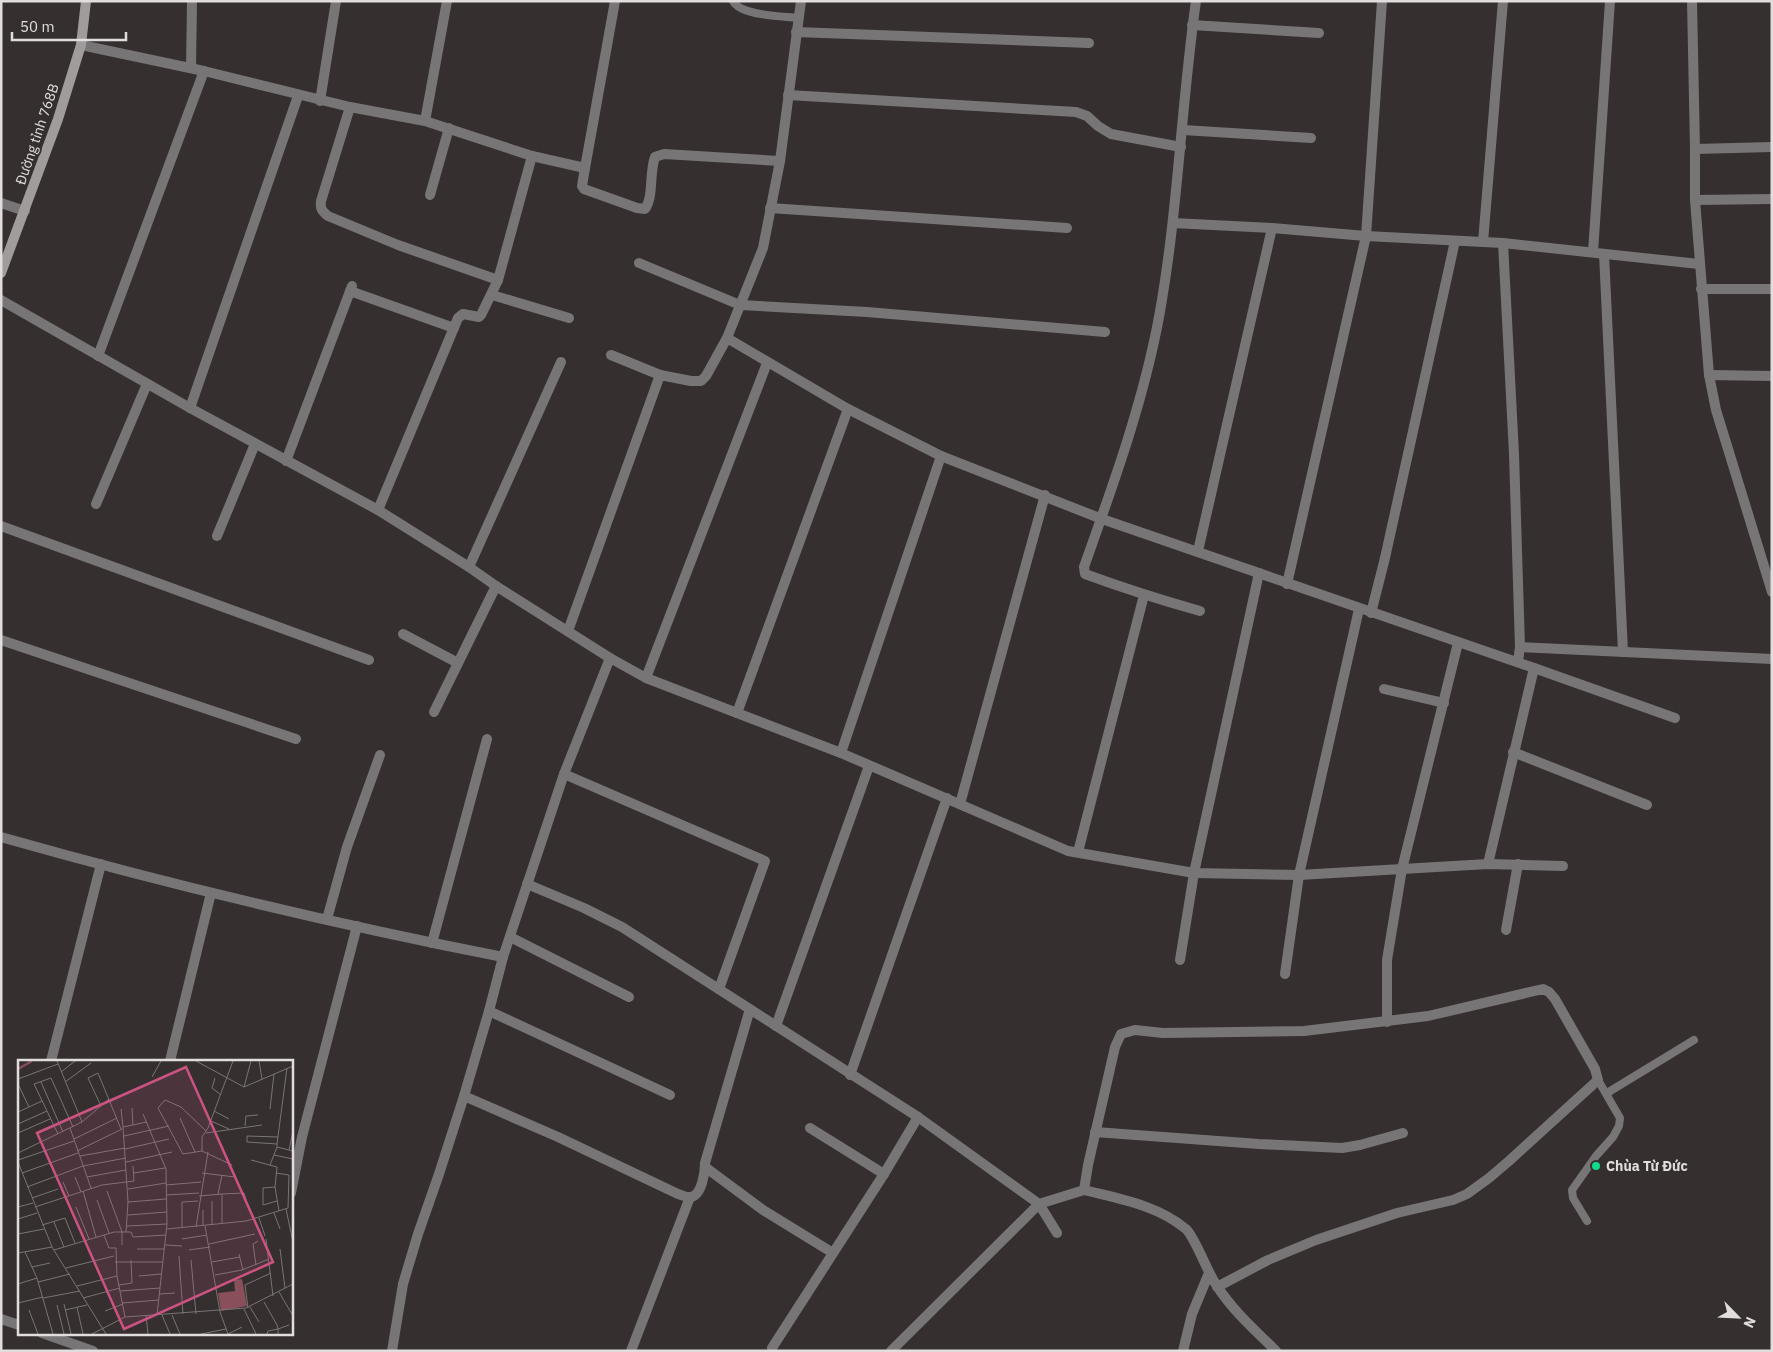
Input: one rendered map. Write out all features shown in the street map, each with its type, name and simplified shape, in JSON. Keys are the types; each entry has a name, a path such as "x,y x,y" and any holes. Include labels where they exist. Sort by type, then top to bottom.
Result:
{"street":[{"name":"Đường tỉnh 768B","path":"1,273 58,119 81,45 86,1"},
{"path":"191,68 192,1"},
{"path":"320,101 336,1"},
{"path":"425,121 446,1"},
{"path":"615,1 582,186 584,189 637,208 645,209 649,203 651,168 655,157 664,154 780,160"},
{"path":"611,355 660,375 701,381 706,376 727,338 763,248 780,160 801,1"},
{"path":"1196,1 1173,223 1159,317 1144,386 1129,438 1084,567 1085,574 1144,595 1200,611"},
{"path":"1287,584 1366,236 1382,1"},
{"path":"1483,242 1503,1"},
{"path":"1593,252 1610,1"},
{"path":"1692,1 1695,200 1709,375 1716,410 1768,570 1772,592"},
{"path":"1192,26 1319,33"},
{"path":"796,32 1089,43"},
{"path":"81,45 204,71 350,108 425,121 532,156 585,168"},
{"path":"98,356 204,71"},
{"path":"788,95 1076,112 1088,116 1098,126 1112,134 1181,147"},
{"path":"190,408 298,96"},
{"path":"350,108 321,201 320,207 322,212 398,245 498,280"},
{"path":"430,195 449,128"},
{"path":"1183,130 1311,138"},
{"path":"1695,149 1772,147"},
{"path":"378,510 460,316 463,314 478,317 492,295 498,280 532,156"},
{"path":"1695,200 1772,199"},
{"path":"1,203 25,211"},
{"path":"770,208 1067,228"},
{"path":"1173,223 1503,243 1699,264"},
{"path":"1198,551 1272,228"},
{"path":"1371,612 1386,558 1455,241"},
{"path":"1503,243 1514,454 1520,647 1518,662"},
{"path":"1604,254 1624,652"},
{"path":"639,263 740,305 867,312 1105,332"},
{"path":"286,460 351,289 454,328"},
{"path":"1701,289 1772,289"},
{"path":"492,295 569,318"},
{"path":"1,300 190,408 378,510 610,658 646,678 841,753 1068,851 1194,873 1299,874 1488,864 1563,866"},
{"path":"727,338 767,363 848,408 941,456 1045,495 1102,519 1458,643 1518,662 1674,718"},
{"path":"469,567 561,362"},
{"path":"646,678 767,363"},
{"path":"568,631 660,375"},
{"path":"1709,375 1772,376"},
{"path":"96,504 147,384"},
{"path":"737,713 848,408"},
{"path":"217,536 256,444"},
{"path":"841,753 941,456"},
{"path":"960,804 1045,495"},
{"path":"1,526 369,660"},
{"path":"1180,960 1194,873 1259,574"},
{"path":"434,712 496,586"},
{"path":"1078,852 1144,595"},
{"path":"1285,974 1299,874 1359,608"},
{"path":"403,634 458,663"},
{"path":"1,640 296,739"},
{"path":"1387,1022 1387,960 1402,868 1458,643"},
{"path":"1520,647 1772,659"},
{"path":"392,1351 403,1284 464,1096 503,957 564,774 610,658"},
{"path":"1488,864 1534,668"},
{"path":"1384,689 1444,703"},
{"path":"432,943 487,739"},
{"path":"1513,752 1647,805"},
{"path":"327,919 347,847 380,755"},
{"path":"776,1026 869,766"},
{"path":"564,774 765,861 718,989"},
{"path":"850,1075 947,798"},
{"path":"1,837 211,893 314,918 327,919 503,957"},
{"path":"51,1060 101,864"},
{"path":"1506,930 1518,864"},
{"path":"528,884 584,908 622,928 918,1117 1039,1204 1057,1233"},
{"path":"170,1060 211,893"},
{"path":"292,1188 302,1137 357,926"},
{"path":"510,937 629,997"},
{"path":"1084,1190 1114,1046 1121,1034 1136,1030 1164,1033 1304,1031 1428,1016 1543,989 1555,999 1594,1069 1598,1080 1502,1167 1467,1194 1453,1200 1397,1213 1316,1240 1268,1260 1217,1287"},
{"path":"464,1096 558,1137 678,1194 694,1196 700,1189 750,1009"},
{"path":"489,1011 670,1095"},
{"path":"772,1348 884,1174 918,1117"},
{"path":"810,1128 884,1174"},
{"path":"1095,1132 1342,1148 1403,1133"},
{"path":"705,1167 764,1210 832,1253"},
{"path":"891,1351 1039,1204 1084,1190 1140,1204 1172,1220 1188,1231 1217,1287 1239,1315 1276,1351"},
{"path":"631,1351 690,1197"},
{"path":"1183,1351 1192,1314 1208,1272"},
{"path":"1,1319 18,1325"},
{"path":"45,1334 93,1351"}],"lane":[{"path":"733,1 734,4 744,11 798,18"},
{"path":"1607,1093 1694,1040"},
{"path":"1587,1220 1573,1198 1572,1190 1596,1156 1613,1137 1619,1126 1620,1118 1598,1080"}],"place":[{"name":"Chùa Từ Đức","path":"1596,1166"}]}
